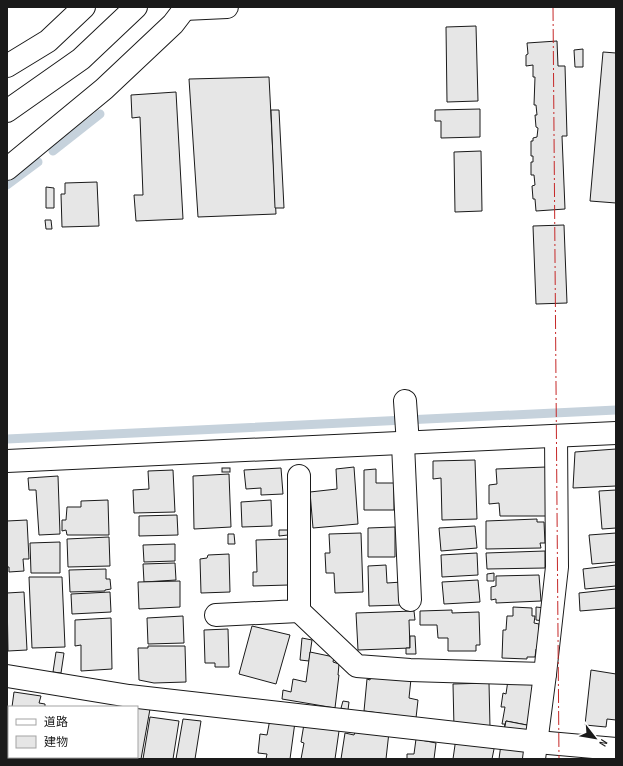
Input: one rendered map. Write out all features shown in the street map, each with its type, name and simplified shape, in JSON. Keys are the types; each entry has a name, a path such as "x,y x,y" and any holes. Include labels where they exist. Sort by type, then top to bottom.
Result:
{"main road":[{"path":"7,66 48,41 84,7"},
{"path":"7,111 81,59 136,7"},
{"path":"7,169 104,89 173,24 185,8 226,7"},
{"path":"405,401 410,600"},
{"path":"7,461 406,441 616,433"},
{"path":"535,750 557,567 556,436"},
{"path":"299,476 299,611"},
{"path":"216,615 299,611 357,666 410,670 545,674"},
{"path":"7,676 129,696 535,750 616,749"}],"building":[{"path":"476,26 478,101 447,102 446,27"},
{"path":"557,41 558,66 565,66 567,136 562,136 565,209 536,211 532,186 535,185 534,175 531,175 531,162 533,162 533,156 531,156 531,141 533,141 533,138 537,137 538,128 536,127 536,105 534,105 535,77 533,77 533,65 526,66 526,55 528,54 527,43"},
{"path":"583,49 583,67 575,67 574,50"},
{"path":"603,52 616,53 616,203 590,201"},
{"path":"269,77 276,214 198,217 189,79"},
{"path":"176,92 183,219 136,221 134,195 143,195 140,117 132,118 131,95"},
{"path":"480,109 480,137 441,138 441,121 435,121 435,110"},
{"path":"271,110 279,110 284,208 275,208"},
{"path":"481,151 482,211 455,212 454,152"},
{"path":"97,182 99,226 62,227 61,194 65,194 65,183"},
{"path":"46,187 54,188 54,208 46,208"},
{"path":"45,220 51,220 52,229 46,229"},
{"path":"564,225 567,303 536,304 533,226"},
{"path":"616,449 616,486 573,488 575,452"},
{"path":"475,460 477,519 442,520 441,478 433,479 433,461"},
{"path":"354,467 358,524 313,528 310,492 337,489 336,469"},
{"path":"546,467 547,516 500,516 499,503 489,504 489,485 497,484 496,469"},
{"path":"222,468 230,468 230,472 222,472"},
{"path":"281,468 283,494 261,495 261,488 246,489 244,470"},
{"path":"376,469 376,483 394,483 394,510 364,510 364,470"},
{"path":"173,470 175,512 134,513 133,490 149,489 148,471"},
{"path":"229,474 231,527 194,529 193,476"},
{"path":"58,476 60,534 39,535 36,490 29,490 28,478"},
{"path":"616,490 616,528 602,529 599,491"},
{"path":"108,500 109,535 67,535 66,530 62,531 62,520 66,520 67,507 81,507 81,501"},
{"path":"271,500 272,526 242,527 241,502"},
{"path":"177,515 178,535 139,536 139,516"},
{"path":"537,519 537,522 544,522 545,543 540,543 541,548 486,549 486,521"},
{"path":"27,520 29,559 23,559 24,571 9,572 9,567 7,567 7,521"},
{"path":"475,526 477,548 441,551 439,528"},
{"path":"395,527 395,557 368,557 368,528"},
{"path":"279,530 288,530 288,535 279,536"},
{"path":"361,533 363,592 335,593 334,573 326,573 325,553 330,553 329,534"},
{"path":"616,533 616,562 592,564 589,535"},
{"path":"228,534 234,534 235,544 228,544"},
{"path":"109,537 110,566 68,567 67,539"},
{"path":"288,539 289,585 253,586 253,572 257,572 256,540"},
{"path":"60,542 60,573 31,573 30,543"},
{"path":"175,544 175,561 144,562 143,545"},
{"path":"545,551 545,568 487,569 486,553"},
{"path":"477,553 478,575 442,577 441,555"},
{"path":"229,554 230,592 201,593 200,559 207,558 208,555"},
{"path":"175,563 176,580 144,582 143,564"},
{"path":"386,565 387,583 402,582 403,605 369,606 368,566"},
{"path":"616,565 616,586 585,589 583,569"},
{"path":"106,569 106,579 110,579 111,589 105,591 70,592 69,570"},
{"path":"494,573 494,581 487,581 487,574"},
{"path":"539,575 541,601 496,603 496,599 491,600 491,587 496,586 496,576"},
{"path":"29,577 62,577 65,647 32,648"},
{"path":"478,580 480,602 444,604 442,582"},
{"path":"180,581 180,607 139,609 138,582"},
{"path":"616,589 616,608 580,611 579,593"},
{"path":"24,592 27,650 8,651 7,593"},
{"path":"110,592 111,612 72,614 71,594"},
{"path":"513,607 532,608 532,616 535,616 534,623 539,624 538,649 536,649 535,657 527,657 527,659 502,658 503,630 506,630 507,616 513,616"},
{"path":"536,607 545,608 544,621 536,620"},
{"path":"452,610 452,613 479,612 480,645 476,645 476,651 448,651 448,638 438,638 437,625 420,625 420,611"},
{"path":"414,611 415,620 409,620 410,648 358,650 356,613"},
{"path":"183,616 184,643 148,644 147,618"},
{"path":"111,618 112,669 81,671 81,645 75,646 75,620"},
{"path":"252,626 290,635 276,684 239,674"},
{"path":"228,629 229,667 215,667 215,663 205,663 204,630"},
{"path":"410,636 415,636 416,654 406,654 406,648 410,648"},
{"path":"302,638 312,640 309,661 300,660"},
{"path":"148,646 185,646 186,682 154,683 139,680 138,648 148,648"},
{"path":"56,652 64,653 61,673 53,672"},
{"path":"310,652 334,657 333,662 339,664 335,708 282,699 283,690 291,692 293,679 306,682"},
{"path":"591,670 616,674 616,720 607,719 606,727 585,725"},
{"path":"371,675 411,679 409,698 418,700 416,718 364,711 367,679 370,680"},
{"path":"508,680 541,685 532,726 506,721 504,731 505,724 502,724 505,707 501,707 503,693 506,694"},
{"path":"489,683 490,727 454,728 453,684"},
{"path":"14,692 41,696 39,703 45,704 45,706 12,706"},
{"path":"343,701 349,702 348,710 341,708"},
{"path":"138,707 150,709 141,759 122,758 138,758"},
{"path":"150,717 179,721 173,759 143,759"},
{"path":"183,719 201,721 195,759 176,759"},
{"path":"270,719 295,722 290,759 266,759 267,754 258,753 260,734 267,735"},
{"path":"506,721 532,726 531,735 504,731"},
{"path":"304,724 340,724 335,759 301,759 304,743 301,742"},
{"path":"356,730 389,732 386,759 341,759 345,733 354,735"},
{"path":"456,738 495,744 492,759 453,759"},
{"path":"416,739 436,743 434,759 407,759 407,754 414,754"},
{"path":"501,744 532,748 530,759 499,759"},
{"path":"96,758 100,759 45,759"}],"waterway":[{"path":"53,151 100,114"},
{"path":"7,185 38,162"},
{"path":"7,439 616,410"}],"power":[{"path":"553,7 559,759"}]}
